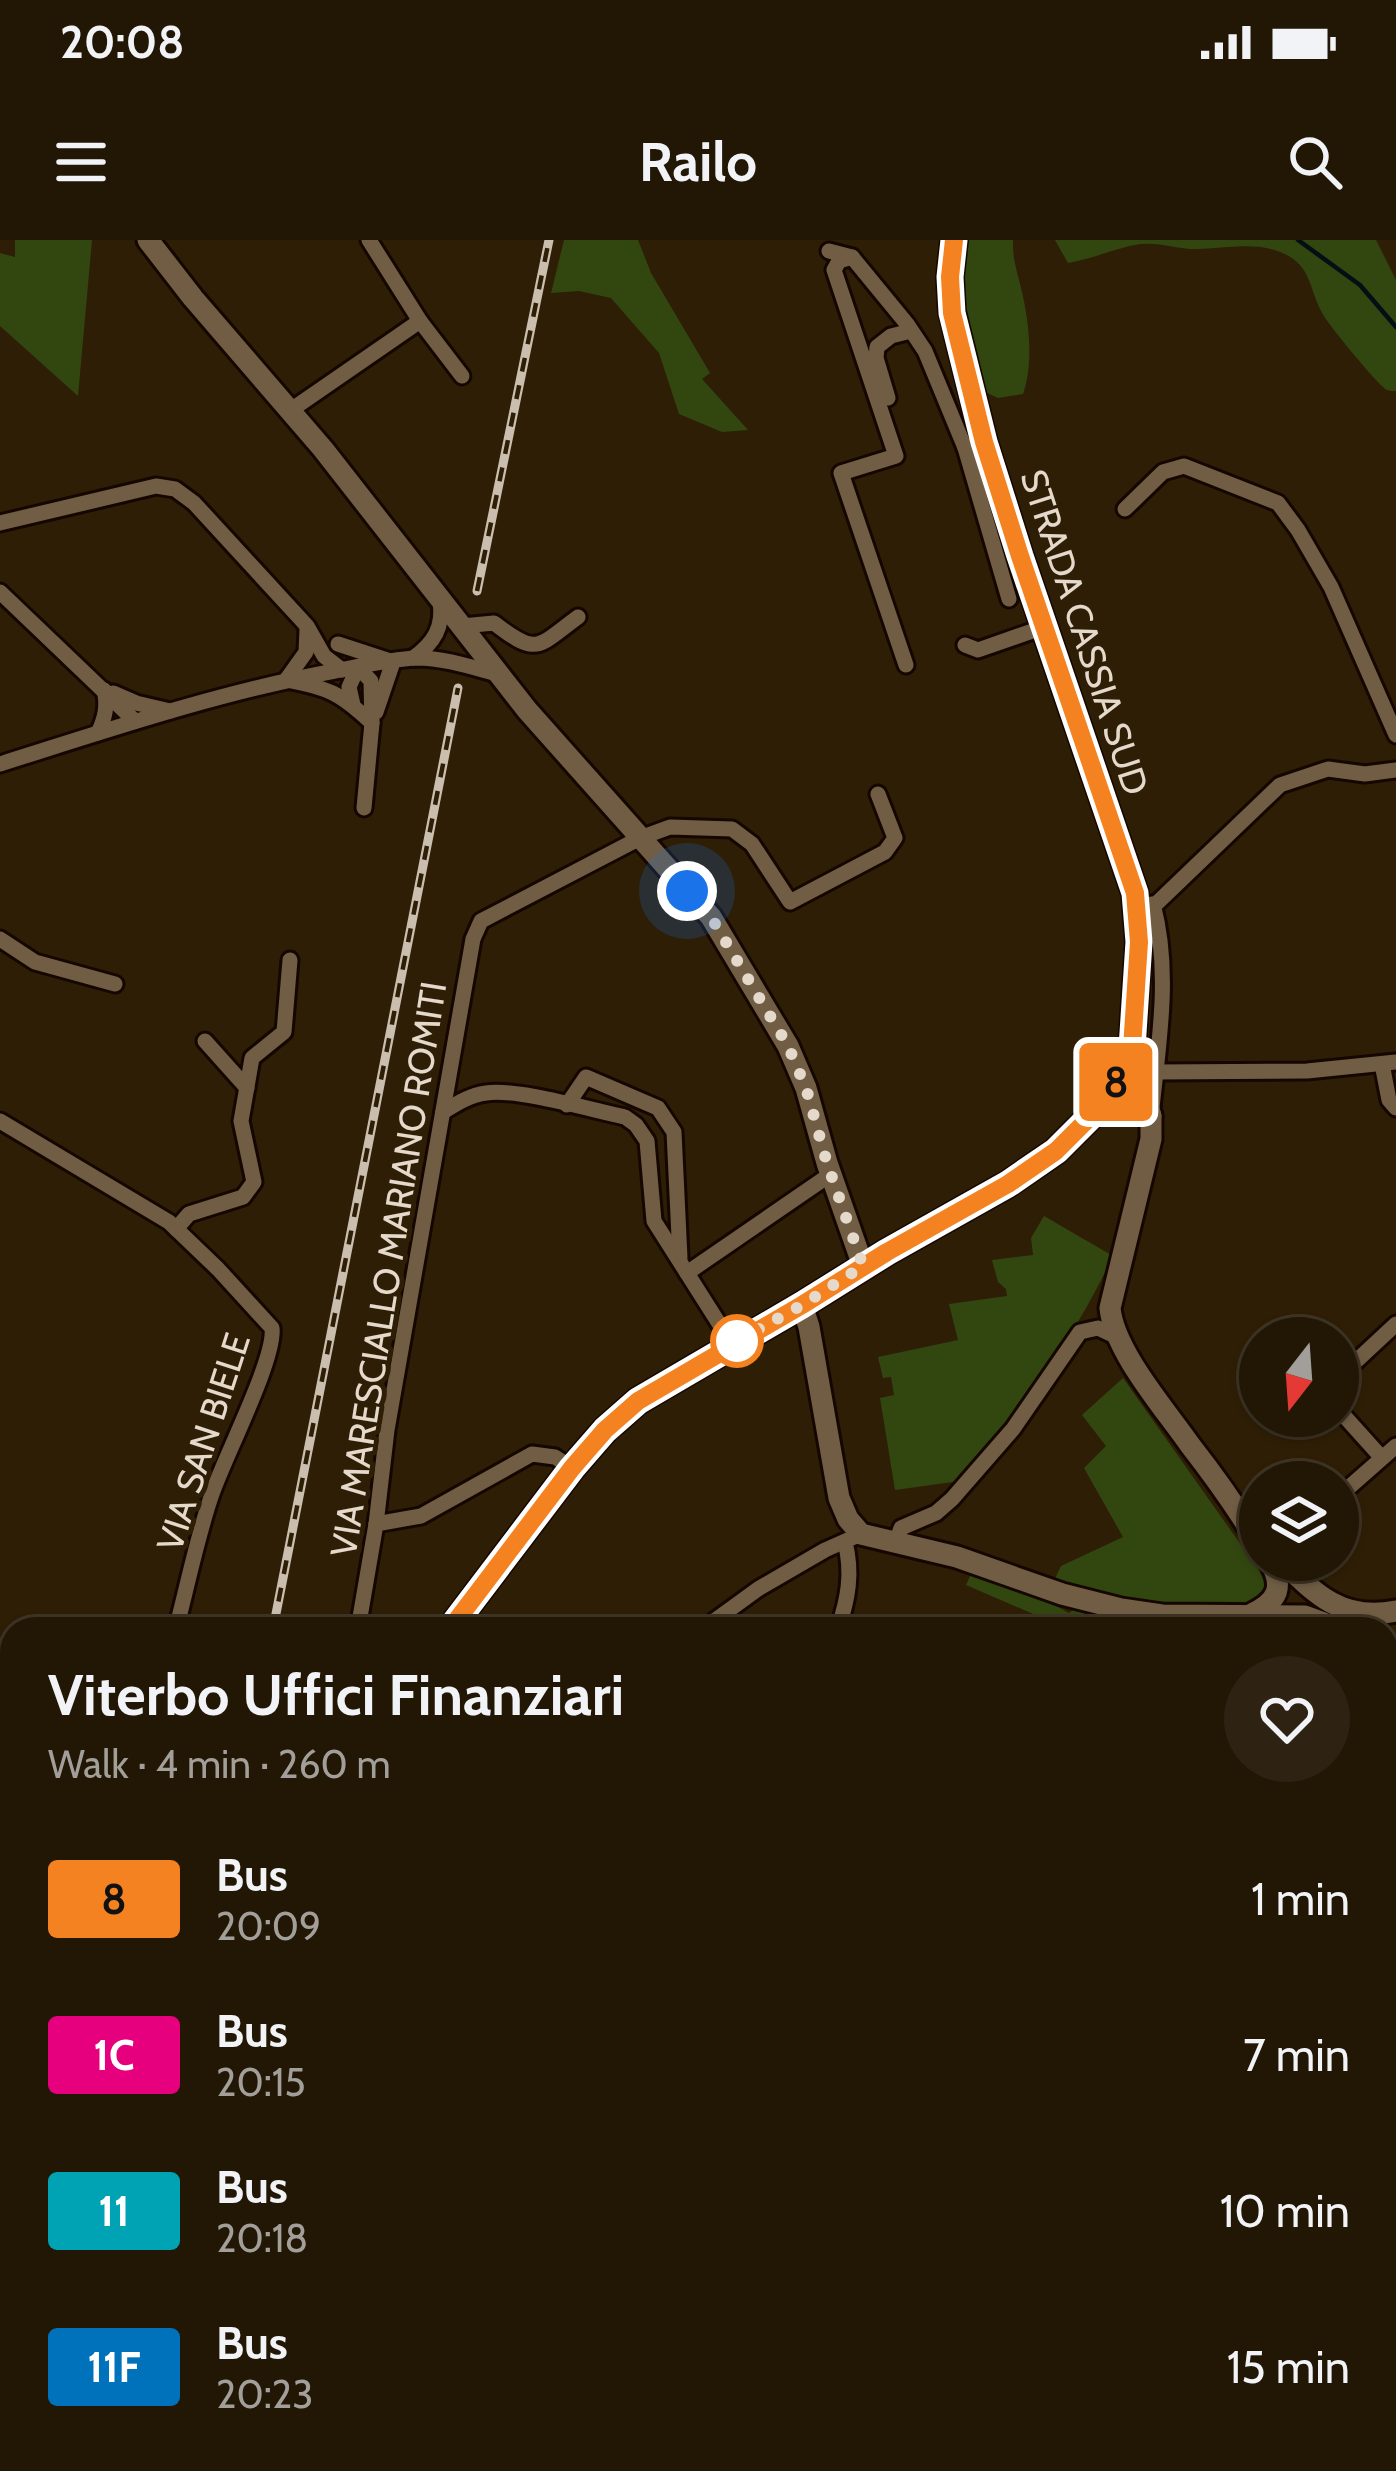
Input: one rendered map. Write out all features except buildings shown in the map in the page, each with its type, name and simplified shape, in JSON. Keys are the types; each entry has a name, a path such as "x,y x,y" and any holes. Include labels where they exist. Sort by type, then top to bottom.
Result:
{"main road":[{"path":"148,240 291,410 498,674 711,917 788,1046 863,1266"},
{"name":"STRADA CASSIA SUD","path":"954,240 952,313 974,445 1145,905 1132,1048"},
{"path":"459,1617 572,1468 638,1401 1032,1169 1093,1114 1132,1048"},
{"path":"1132,1048 1151,1117 1151,1138 1110,1308 1117,1337 1239,1514"},
{"path":"1093,1114 1121,1101 1137,1105 1151,1117"},
{"path":"802,1305 839,1498 853,1538 896,1542 957,1557 1121,1610 1309,1617"},
{"path":"1252,1614 1269,1605 1276,1581"},
{"path":"1304,1581 1328,1603 1375,1617"}],"street":[{"path":"368,240 462,376"},
{"path":"829,251 852,257 926,351 974,445 1010,599"},
{"path":"852,257 839,261 834,270 896,457 841,473 906,665"},
{"path":"291,410 420,321"},
{"path":"896,424 876,358 877,347 891,336 911,331"},
{"path":"1125,509 1162,472 1184,466 1278,503 1331,586 1396,735"},
{"path":"0,523 156,485 175,489 194,503 307,626 324,656 371,681 364,808"},
{"path":"0,592 135,721"},
{"path":"435,652 443,617 438,594"},
{"path":"0,764 286,680 435,652 494,623 516,640 531,647 540,645 578,617"},
{"path":"307,626 338,644 393,662"},
{"path":"286,680 306,652 307,626"},
{"path":"966,650 1045,626"},
{"path":"338,644 350,668 353,705"},
{"path":"435,652 498,674"},
{"path":"372,723 393,662"},
{"path":"286,680 324,687 372,723"},
{"path":"104,690 172,711"},
{"path":"98,733 105,717 104,690"},
{"path":"135,721 136,703"},
{"path":"1151,1117 1162,963 1145,905 1280,785 1328,769 1365,774 1396,770"},
{"path":"640,838 670,827 732,830 752,844 790,902 884,852 895,838 878,794"},
{"name":"VIA MARESCIALLO MARIANO ROMITI","path":"360,1617 387,1430 473,939 481,920 640,838"},
{"path":"0,939 35,962 115,984"},
{"path":"176,1229 189,1214 243,1196 254,1182 242,1121 247,1088 252,1058 284,1032 290,960"},
{"path":"205,1041 247,1088"},
{"path":"1156,1072 1307,1071 1389,1063 1389,1100 1396,1108"},
{"path":"567,1105 586,1077 658,1108 674,1132 683,1267"},
{"path":"443,1112 471,1096 510,1093 625,1118 636,1125 647,1141 654,1221 732,1344"},
{"name":"VIA SAN BIELE","path":"0,1121 176,1229 272,1328 273,1337 211,1496 179,1617"},
{"path":"683,1267 831,1174"},
{"path":"1359,1358 1396,1324"},
{"path":"896,1542 902,1528 936,1513 952,1499 1012,1429 1080,1332 1098,1328 1117,1337"},
{"path":"1359,1432 1382,1458"},
{"path":"1359,1478 1396,1446"},
{"path":"376,1524 421,1516 532,1454 554,1457 572,1468"},
{"path":"720,1617 758,1589 853,1538 842,1617"}],"green space":[{"path":"15,240 92,240 78,396 0,326 0,253 15,257"},
{"path":"564,240 638,240 651,273 710,373 702,379 748,430 722,432 679,414 659,353 611,298 579,291 551,293"},
{"path":"965,240 1013,240 1029,341 1023,394 998,398 983,391 963,311"},
{"path":"1055,240 1376,240 1396,280 1396,391 1382,386 1346,345 1320,308 1303,269 1285,254 1253,246 1196,249 1147,244 1068,263"},
{"path":"1044,1216 1113,1256 1098,1287 1044,1374 960,1481 895,1490 880,1398 894,1395 891,1377 883,1378 878,1357 958,1340 949,1304 1007,1296 992,1260 1033,1255 1031,1238"},
{"path":"1123,1378 1239,1542 1239,1581 1264,1581 1268,1595 1251,1608 1162,1608 1053,1583 1061,1566 1123,1537 1084,1468 1106,1446 1082,1415"},
{"path":"971,1574 1032,1593 1069,1613 1077,1607 1114,1617 1040,1617 966,1585"}],"waterway":[{"path":"1298,240 1360,285 1396,327"}],"railway":[{"path":"477,591 549,240"},
{"path":"275,1617 458,688"}],"bus line":[{"name":"8","path":"459,1617 572,1468 638,1401 1032,1169 1093,1114 1132,1048 1139,942 1135,893 984,442 952,313 954,240"}],"route":[{"path":"687,891 711,917 788,1046 863,1266 732,1344 737,1341"}]}
